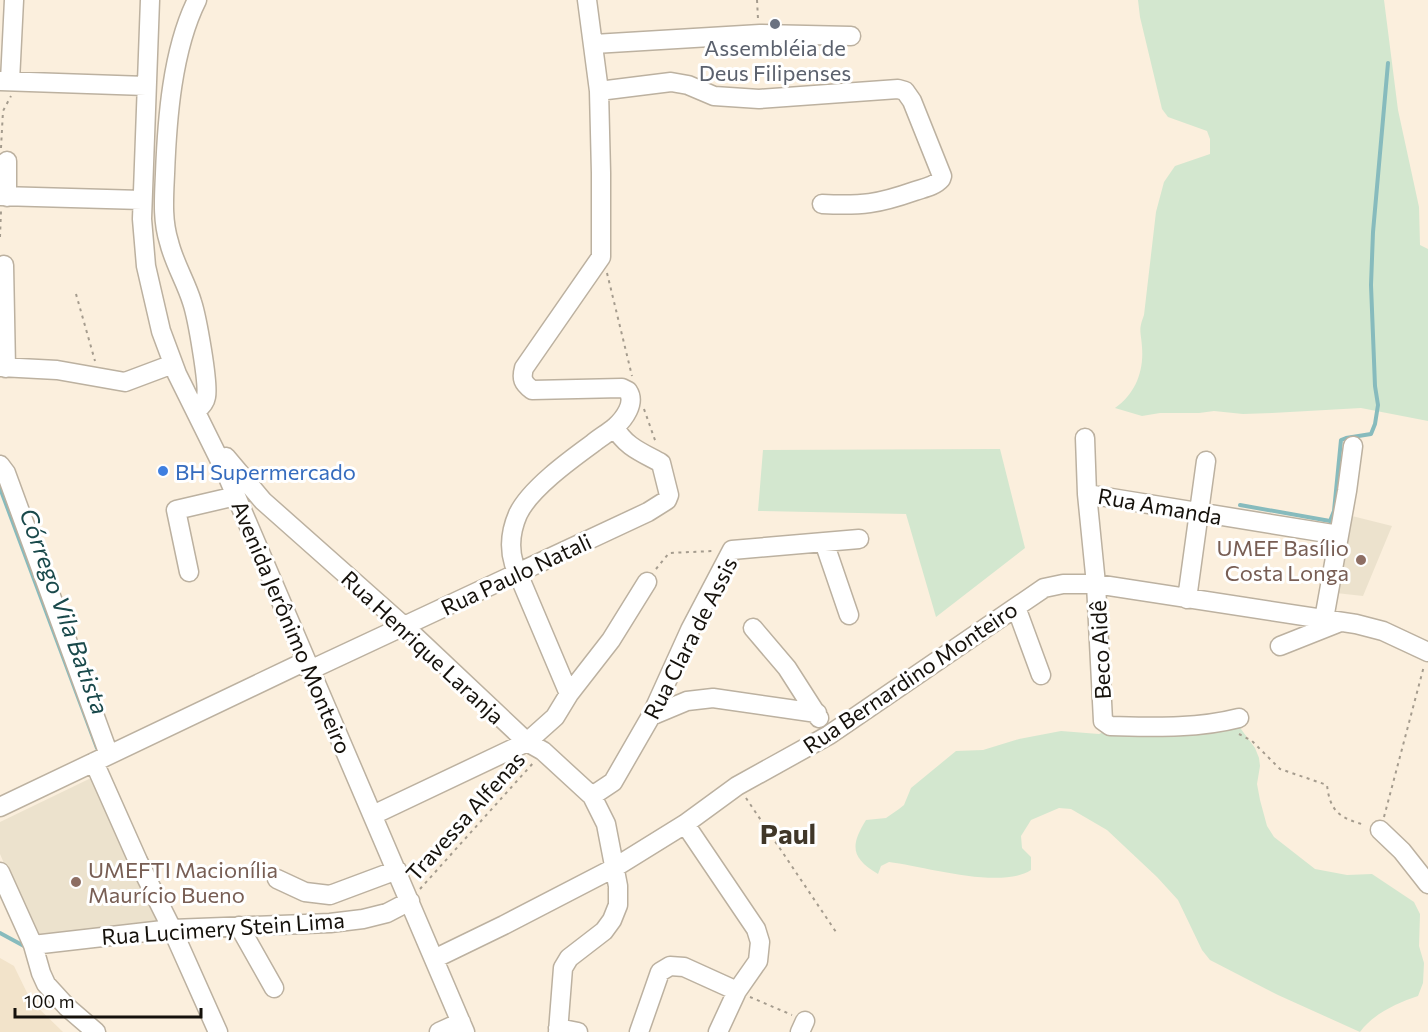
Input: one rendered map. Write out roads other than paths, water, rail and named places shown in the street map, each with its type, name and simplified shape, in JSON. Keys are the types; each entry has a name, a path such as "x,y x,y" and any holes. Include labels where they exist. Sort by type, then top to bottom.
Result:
{"street":[{"path":"14,0 6,84 146,86"},
{"name":"Avenida Jerônimo Monteiro","path":"150,0 142,200 146,266 161,331 173,364 236,496 463,1027"},
{"path":"196,411 201,407 206,396 203,364 193,307 169,243 164,203 166,142 172,89 181,47 197,0"},
{"path":"569,694 518,573 511,554 511,537 518,514 530,497 570,459 615,427 630,406 632,399 628,391 622,388 532,390 525,384 522,377 524,368 601,257 602,173 598,91 587,0"},
{"path":"594,44 760,34 851,36"},
{"path":"598,91 671,82 688,85 714,96 759,99 898,89 905,91 912,101 942,176 941,179 929,186 882,202 852,206 822,204"},
{"path":"4,156 2,201 142,200"},
{"path":"4,265 3,368 57,370 129,381 173,364"},
{"name":"Rua Paulo Natali","path":"0,807 308,665 405,627 648,512 667,500 669,495 663,470 633,448 620,436 615,427"},
{"name":"Rua Henrique Laranja","path":"208,435 264,501 405,627 527,742 543,751 592,796 606,824 618,886 618,905 612,920 604,931 569,958 563,968 558,1030"},
{"path":"1085,438 1087,494 1096,584"},
{"path":"1280,645 1332,621 1339,535 1353,446"},
{"path":"1187,599 1206,461"},
{"path":"0,465 8,478 101,759 138,861 219,1032"},
{"name":"Rua Amanda","path":"1087,494 1339,535"},
{"path":"189,572 176,510 236,496"},
{"name":"Rua Clara de Assis","path":"592,796 613,782 651,716 690,630 732,550 860,539"},
{"path":"824,542 849,615"},
{"path":"373,815 527,742 555,717 569,694 610,640 647,582"},
{"name":"Rua Bernardino Monteiro","path":"434,959 504,926 614,868 682,826 737,786 829,735 1044,588 1063,584 1096,584 1356,624 1383,632 1428,651"},
{"name":"Beco Aidê","path":"1096,584 1103,722 1110,726 1168,728 1219,723 1239,718"},
{"path":"1016,608 1041,675"},
{"path":"753,628 787,668 829,735"},
{"path":"651,716 687,702 713,698 817,713"},
{"path":"682,826 717,883"},
{"path":"682,826 756,928 760,942 758,961 737,991 718,1032"},
{"path":"1380,830 1402,851 1428,884"},
{"path":"277,879 305,892 330,895 397,870"},
{"path":"0,872 33,945 46,984 67,1007 96,1032"},
{"name":"Rua Lucimery Stein Lima","path":"33,945 172,929 330,923 387,913 410,900"},
{"path":"240,926 274,988"},
{"path":"639,1032 660,972 670,966 684,967 737,991"},
{"path":"439,1032 463,1027"},
{"path":"558,1030 578,1032"}],"waterway":[{"path":"1240,505 1330,521 1334,511 1341,440 1371,434 1375,424 1378,405 1375,386 1371,285 1373,232 1388,63"},
{"name":"Córrego Vila Batista","path":"0,488 97,748"},
{"path":"0,933 24,946"}],"place":[{"name":"Assembléia de Deus Filipenses","path":"775,24"},
{"name":"BH Supermercado","path":"163,471"},
{"name":"UMEF Basílio Costa Longa","path":"1361,560"},
{"name":"UMEFTI Macionília Maurício Bueno","path":"76,882"}],"district":[{"name":"Paul","path":"788,833"}]}
